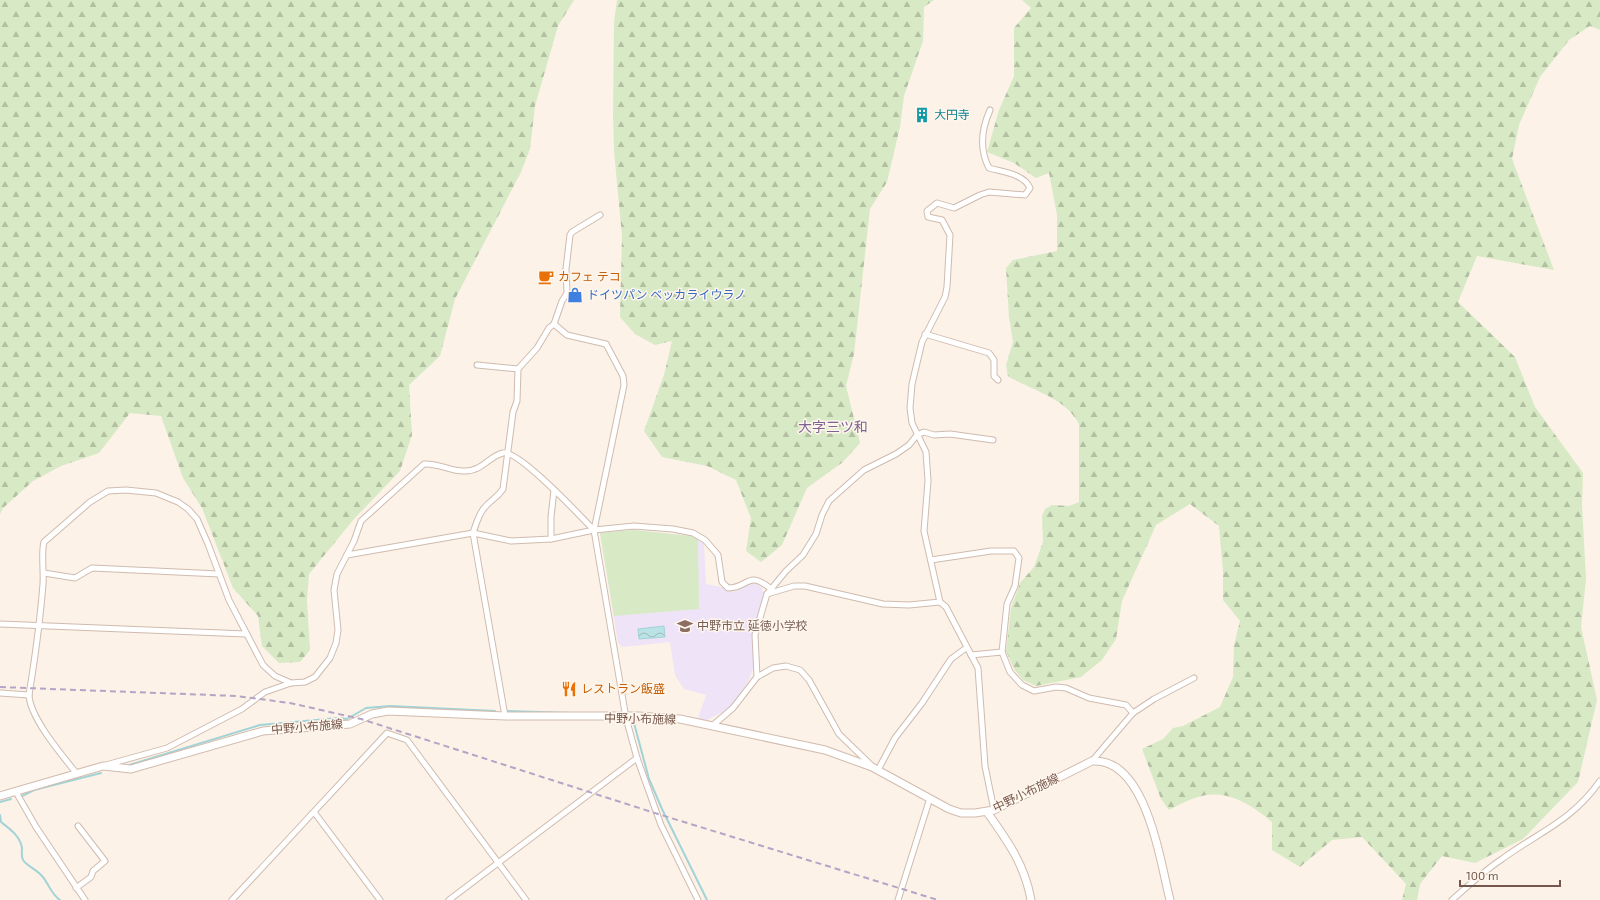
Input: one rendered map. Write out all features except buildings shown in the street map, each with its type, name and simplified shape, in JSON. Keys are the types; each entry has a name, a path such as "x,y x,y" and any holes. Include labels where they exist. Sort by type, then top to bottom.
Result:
{"main road":[{"name":"中野小布施線","path":"0,796 104,766 131,769 263,731 350,724 372,714 388,711 505,716 626,718 638,716 680,719 825,750 875,768 961,813 990,811 1092,761"},
{"path":"1092,761 1111,763 1122,771 1136,788 1145,806 1170,900"},
{"path":"990,811 1012,847 1021,867 1031,900"}],"street":[{"path":"990,110 983,134 984,158 989,168 1022,178 1028,183 1030,188 1026,195 989,192 954,208 936,203 926,211 928,218 942,220 950,235 947,287 945,297 925,334 912,384 910,408 912,424 926,452 928,466 924,531 940,602 946,607 953,619 966,648 978,668 985,766 990,811"},
{"path":"505,716 473,532 478,518 485,507 497,498 503,489 504,466 508,452 513,412 517,401 518,369 537,348 549,328 554,324 562,301 567,293 566,269 570,235 572,232 600,215"},
{"path":"554,324 567,335 606,344 623,376 624,386 594,530 626,718 637,758 661,825 698,900"},
{"path":"925,334 989,353 994,360 994,376 998,380"},
{"path":"477,365 518,369"},
{"path":"757,677 755,635 767,594 770,588 803,555 816,534 822,515 830,501 864,470 896,454 909,445 917,435 924,432 934,435 950,434 993,440"},
{"path":"104,766 167,748 242,709 264,692 291,683 305,682 315,677 330,658 336,643 338,630 334,590 337,574 347,555 361,521 366,514 424,464 435,463 465,471 477,470 502,453 508,452 531,468 594,530"},
{"path":"77,774 54,745 29,705 29,695 40,625 44,573 42,548 44,542 90,502 108,492 126,490 165,495 188,509 197,519 206,538 219,574 246,634 263,665 275,676 291,683"},
{"path":"551,539 551,517 554,490"},
{"path":"347,555 473,532 511,541 551,539 594,530 634,526 693,532 705,540 718,555 722,582 728,588 737,588 746,581 754,580 761,581 770,588"},
{"path":"931,560 991,551 1014,551 1019,558 1015,586 1007,604 1002,652 1010,672 1022,685 1034,692 1056,687 1066,688 1089,698 1126,706 1133,713"},
{"path":"44,573 75,578 92,568 219,574"},
{"path":"767,594 794,586 805,586 884,604 909,605 940,602"},
{"path":"0,624 246,634"},
{"path":"712,726 733,708 757,677 773,668 786,666 800,670 809,680 840,734 875,768 895,738 922,703 951,659 966,648"},
{"path":"971,655 1002,652"},
{"path":"1092,761 1133,713 1154,698 1194,678"},
{"path":"0,693 29,695"},
{"path":"234,899 387,733 407,740 526,900"},
{"path":"449,900 637,758"},
{"path":"1452,900 1502,858 1571,815 1589,797 1600,781"},
{"path":"16,792 85,900"},
{"path":"898,900 930,798"},
{"path":"314,812 380,900"},
{"path":"76,888 91,877 93,870 105,861 78,826"}],"shaded area":[{"name":"中野市立 延徳小学校","path":"634,530 691,536 704,544 706,584 721,587 733,592 753,583 761,586 764,594 753,635 753,669 749,680 729,709 705,721 698,719 706,695 684,689 675,675 670,642 622,647 618,643 600,533"}],"green space":[{"path":"0,0 574,0 558,26 535,106 530,149 521,172 455,299 440,356 409,385 412,435 400,471 354,519 309,574 307,601 310,650 300,662 279,663 262,646 258,616 233,588 202,508 183,478 161,416 130,413 99,453 61,466 33,481 3,508 0,514"},
{"path":"617,0 934,0 924,7 923,41 904,96 900,127 887,182 870,209 854,354 846,386 860,443 843,462 807,488 782,545 761,562 746,551 751,518 736,480 707,466 662,457 644,431 664,375 672,341 655,345 635,334 620,317 622,236 614,151 613,114 614,22"},
{"path":"1022,0 1600,0 1600,30 1590,26 1569,40 1540,77 1519,125 1512,159 1554,270 1477,256 1458,302 1515,357 1535,407 1583,473 1582,505 1586,579 1581,627 1597,700 1578,782 1523,839 1475,863 1442,856 1420,884 1417,900 1402,900 1406,884 1362,837 1332,840 1300,867 1272,850 1272,822 1247,804 1228,796 1208,795 1179,804 1169,810 1161,799 1142,749 1163,739 1173,728 1183,726 1220,707 1233,677 1234,645 1240,621 1223,600 1223,572 1219,526 1190,504 1156,525 1122,601 1116,639 1102,660 1081,677 1036,686 1023,680 1014,669 1006,651 1011,608 1020,583 1034,567 1043,542 1042,516 1045,509 1052,505 1069,506 1079,502 1079,424 1073,415 1057,401 1008,376 1006,365 1013,342 1009,317 1006,268 1013,260 1057,251 1057,215 1049,173 1036,178 1014,163 987,152 999,110 1014,76 1014,28 1031,8"},
{"path":"634,530 691,536 698,540 699,609 614,616 600,533"}],"water":[{"path":"664,626 665,637 639,639 638,629"}],"waterway":[{"path":"126,766 260,725 338,718 347,719 366,708 390,706 495,711"},
{"path":"508,711 572,713"},
{"path":"634,723 649,779 662,809 707,900"},
{"path":"22,796 34,790 101,773"},
{"path":"0,802 11,799"},
{"path":"0,815 1,822 8,827 19,840 22,848 23,860 42,876 54,895 60,900"}],"railway":[{"path":"0,687 236,696 290,703 361,719 658,814 938,900"}],"place":[{"name":"大円寺","path":"922,115"},
{"name":"カフェ テコ","path":"546,277"},
{"name":"ドイツパン ベッカライウラノ","path":"575,295"},
{"name":"中野市立 延徳小学校","path":"685,626"},
{"name":"レストラン飯盛","path":"569,689"}],"district":[{"name":"大字三ツ和","path":"833,427"}]}
